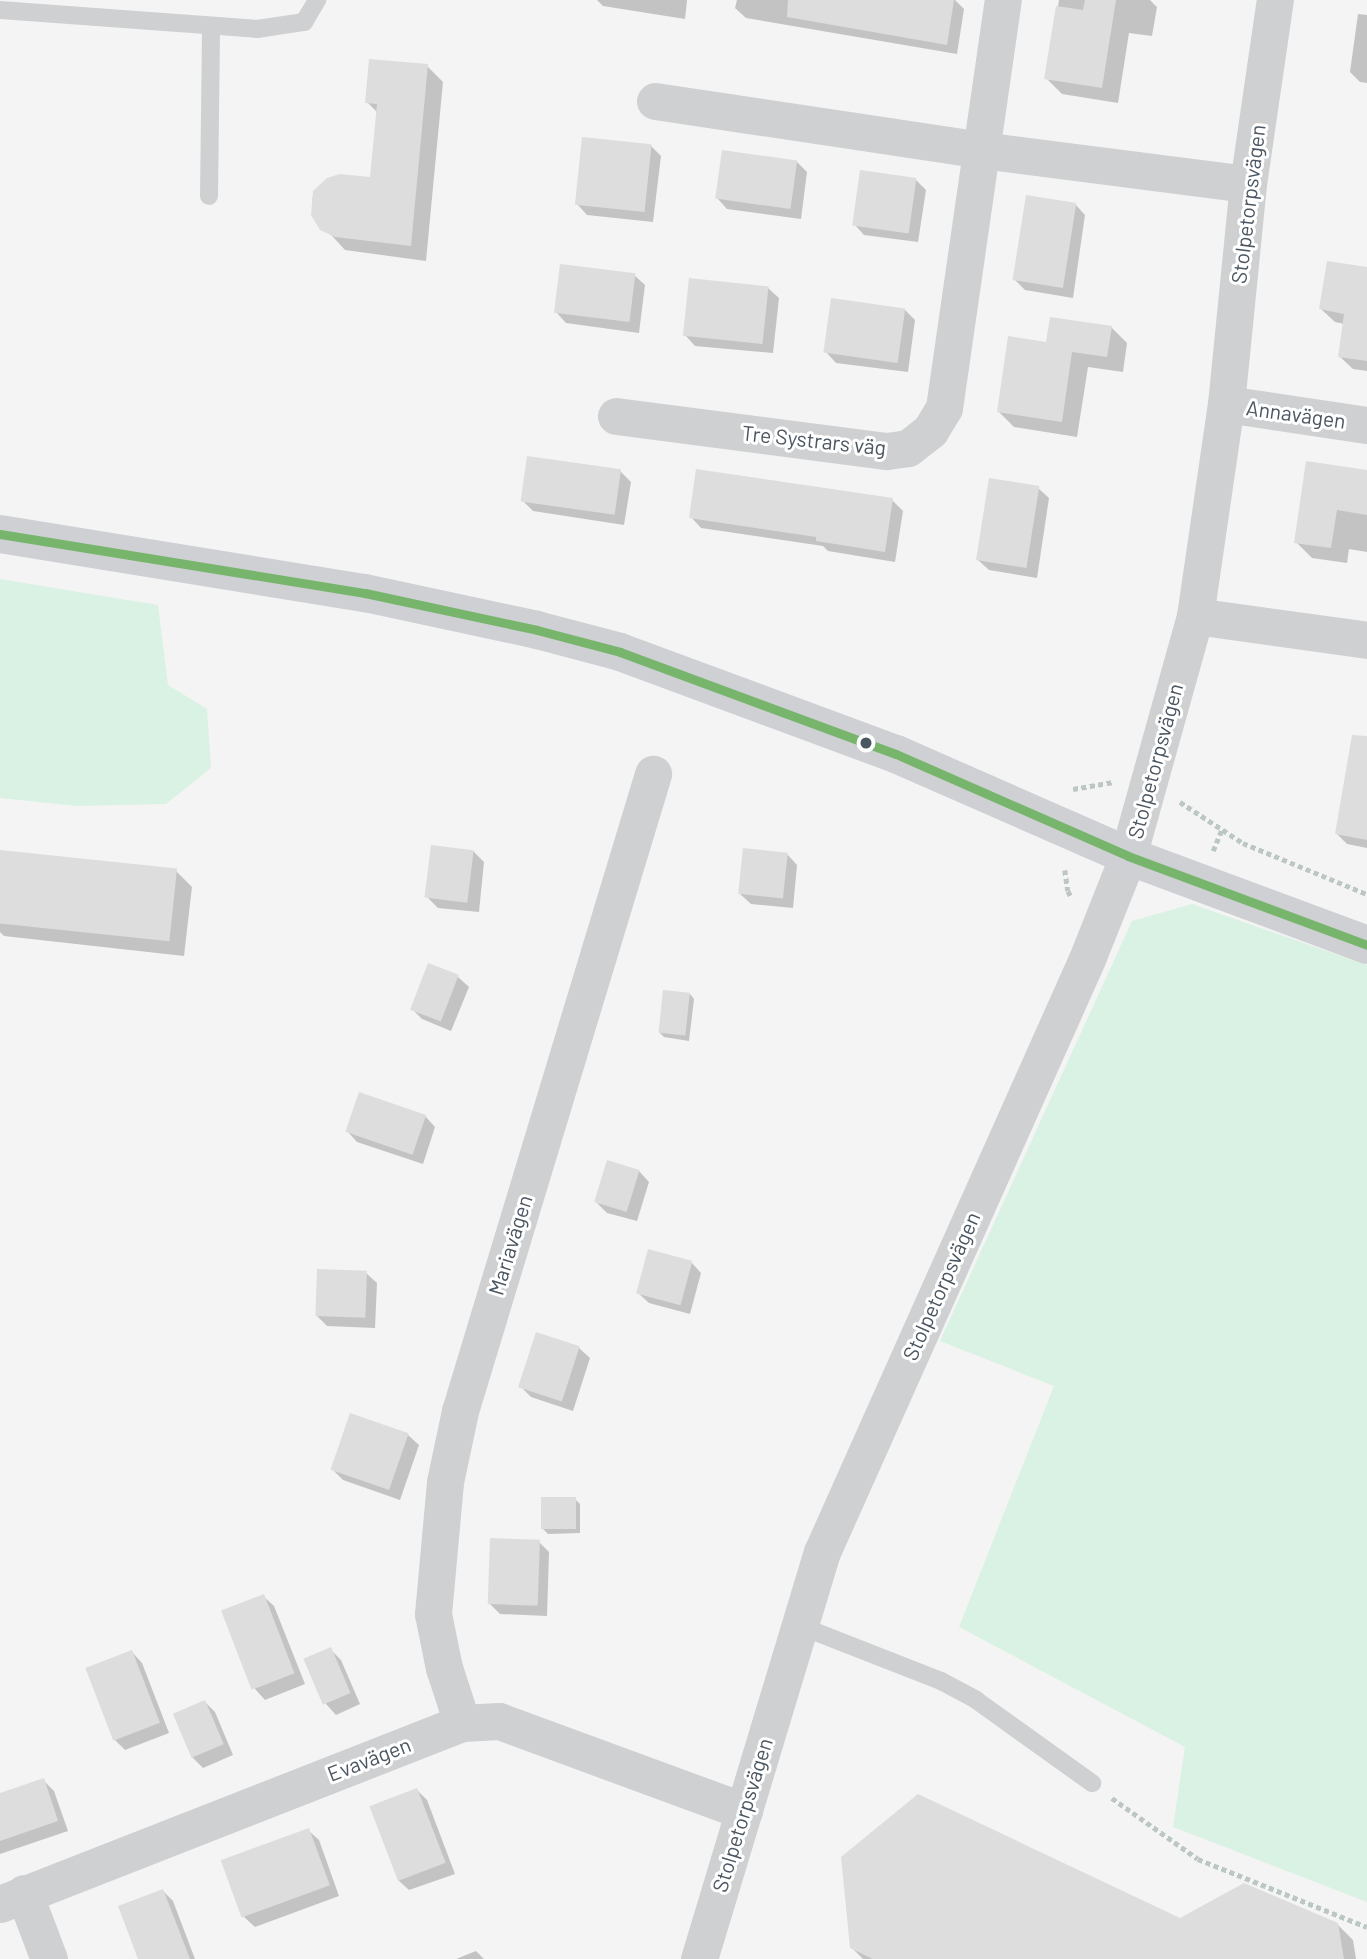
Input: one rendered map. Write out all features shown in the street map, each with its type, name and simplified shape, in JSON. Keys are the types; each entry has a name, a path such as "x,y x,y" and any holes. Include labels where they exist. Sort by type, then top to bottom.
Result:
{"main road":[{"path":"0,534 365,593 537,630 620,652 895,754 1128,856 1367,945"}],"street":[{"name":"Tre Systrars väg","path":"616,416 887,451 908,448 930,431 944,408 1003,0"},
{"name":"Stolpetorpsvägen","path":"699,1959 822,1552 1087,959 1128,856 1195,617 1226,404 1248,184 1275,0"},
{"path":"655,102 982,150 1248,184"},
{"name":"Annavägen","path":"1226,404 1367,425"},
{"path":"1195,617 1367,640"},
{"name":"Mariavägen","path":"462,1724 444,1668 433,1614 445,1482 460,1411 653,774"},
{"name":"Evavägen","path":"12,1898 462,1724 499,1721 744,1811"},
{"path":"12,1898 49,1959"}],"lane":[{"path":"0,10 257,29 304,22 317,0"},
{"path":"209,196 211,26"},
{"path":"798,1625 941,1681 976,1700 1092,1783"}],"path":[{"path":"1092,1783 1198,1859 1367,1927"}],"green space":[{"path":"0,579 158,605 168,685 207,709 211,768 166,804 77,806 0,798"},
{"path":"1192,904 1367,965 1367,1902 1173,1827 1185,1747 959,1627 1054,1386 940,1341 1132,921"}],"building":[{"path":"788,0 954,0 947,45 787,17"},
{"path":"1085,0 1116,0 1102,88 1044,79 1056,6 1083,10"},
{"path":"369,59 428,64 411,246 335,237 320,230 311,215 313,191 327,178 340,174 370,177 377,104 365,103"},
{"path":"582,137 652,144 645,212 575,205"},
{"path":"722,150 797,161 790,209 715,199"},
{"path":"860,170 916,178 909,233 852,225"},
{"path":"1026,195 1076,203 1063,288 1013,280"},
{"path":"1327,261 1367,267 1367,361 1338,357 1344,314 1319,309"},
{"path":"560,264 635,273 629,322 554,313"},
{"path":"689,278 769,286 762,344 683,336"},
{"path":"831,298 905,308 898,363 823,352"},
{"path":"1050,317 1112,326 1107,357 1072,352 1062,422 997,412 1008,336 1046,342"},
{"path":"527,456 621,469 615,515 521,502"},
{"path":"1306,461 1367,470 1367,515 1337,510 1331,548 1294,543"},
{"path":"696,469 893,498 885,552 816,541 816,537 689,518"},
{"path":"989,478 1039,486 1026,568 976,560"},
{"path":"1352,735 1367,736 1367,840 1335,834"},
{"path":"431,845 474,850 467,903 425,898"},
{"path":"743,848 788,853 783,898 738,894"},
{"path":"0,850 177,869 169,941 0,923"},
{"path":"428,963 459,975 441,1022 410,1010"},
{"path":"663,990 690,993 685,1036 659,1033"},
{"path":"359,1092 426,1115 412,1155 345,1132"},
{"path":"607,1160 640,1170 627,1212 594,1202"},
{"path":"648,1249 692,1261 681,1305 636,1293"},
{"path":"317,1269 367,1271 365,1318 315,1316"},
{"path":"536,1332 580,1346 562,1401 518,1387"},
{"path":"350,1413 409,1433 389,1490 330,1470"},
{"path":"541,1497 576,1497 576,1529 541,1529"},
{"path":"490,1538 540,1540 538,1606 488,1604"},
{"path":"264,1594 294,1673 252,1690 221,1610"},
{"path":"331,1647 351,1693 323,1705 303,1659"},
{"path":"132,1650 160,1723 113,1741 85,1668"},
{"path":"205,1700 224,1744 192,1758 173,1714"},
{"path":"44,1778 58,1821 0,1841 0,1793"},
{"path":"417,1788 446,1863 398,1881 369,1806"},
{"path":"918,1794 1180,1918 1244,1883 1338,1923 1344,1959 873,1959 850,1948 841,1857"},
{"path":"309,1828 330,1885 242,1917 221,1860"},
{"path":"163,1889 190,1959 138,1959 118,1906"}],"transit line":[{"path":"0,534 365,593 537,630 620,652 896,754 1128,856 1367,945"}]}
